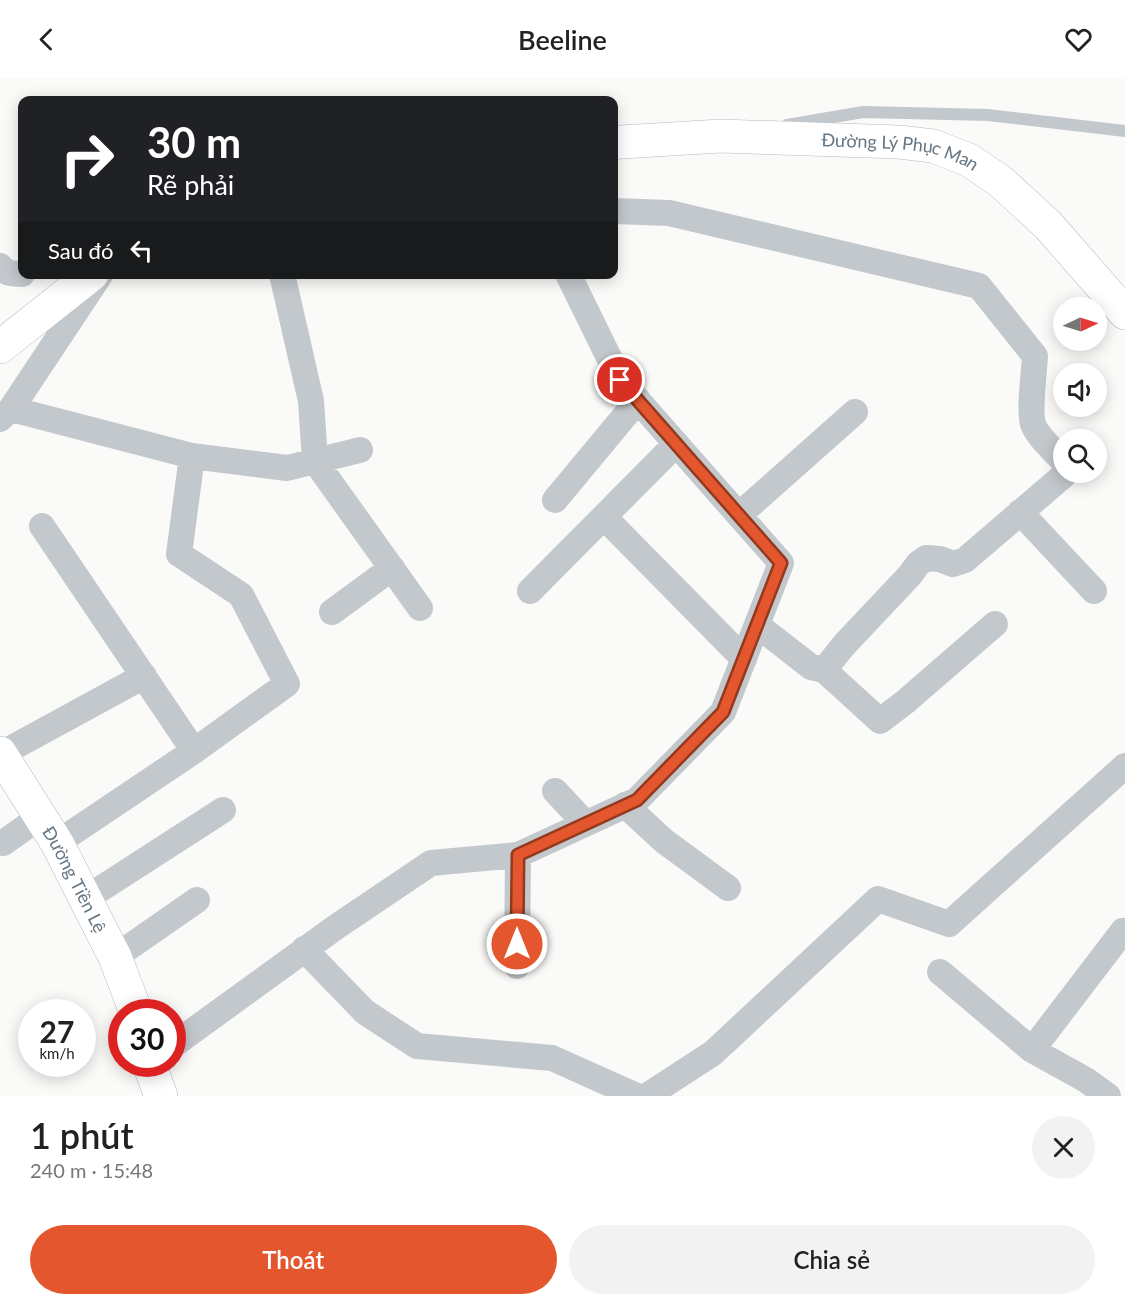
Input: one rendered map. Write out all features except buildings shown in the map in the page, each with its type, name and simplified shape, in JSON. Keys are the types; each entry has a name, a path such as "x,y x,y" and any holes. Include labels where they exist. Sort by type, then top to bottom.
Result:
{"main road":[{"name":"Đường Lý Phục Man","path":"618,142 721,136 899,142 933,146 969,160 1000,181 1048,225 1125,313"},
{"path":"0,348 86,279"},
{"name":"Đường Tiền Lệ","path":"0,753 48,830 85,899 115,957 130,999"},
{"path":"154,1077 161,1096"}],"street":[{"path":"618,211 669,213 979,286 1035,356 1033,425 1053,449"},
{"path":"97,279 6,414 192,456 287,468 360,450"},
{"path":"283,279 311,401 315,461 420,608"},
{"path":"186,1036 304,949 430,863 518,855 637,800 723,712 781,563 620,380 570,279"},
{"path":"555,500 638,400"},
{"path":"739,515 855,412"},
{"path":"530,591 676,444"},
{"path":"3,843 48,830 194,751 287,684 241,595 179,554 192,456"},
{"path":"824,670 918,564 926,558 940,559 953,564 965,560 1055,483"},
{"path":"1020,512 1094,591"},
{"path":"604,517 744,659"},
{"path":"42,526 194,751"},
{"path":"332,612 392,568"},
{"path":"757,625 811,667 824,670 880,721 995,624"},
{"path":"0,753 144,676"},
{"path":"646,1096 713,1053 878,899 948,924 1125,766"},
{"path":"555,791 585,824"},
{"path":"625,805 664,841 728,888"},
{"path":"85,899 223,810"},
{"path":"517,966 518,855"},
{"path":"115,957 197,900"},
{"path":"1032,1050 1123,931 1125,933"},
{"path":"304,949 365,1011 417,1046 552,1058 637,1096"},
{"path":"940,972 1032,1050 1086,1080 1108,1096"}],"lane":[{"path":"721,136 863,112 988,114 1125,131"}],"route":[{"path":"517,944 518,855 637,800 723,712 781,563 620,380"}]}
